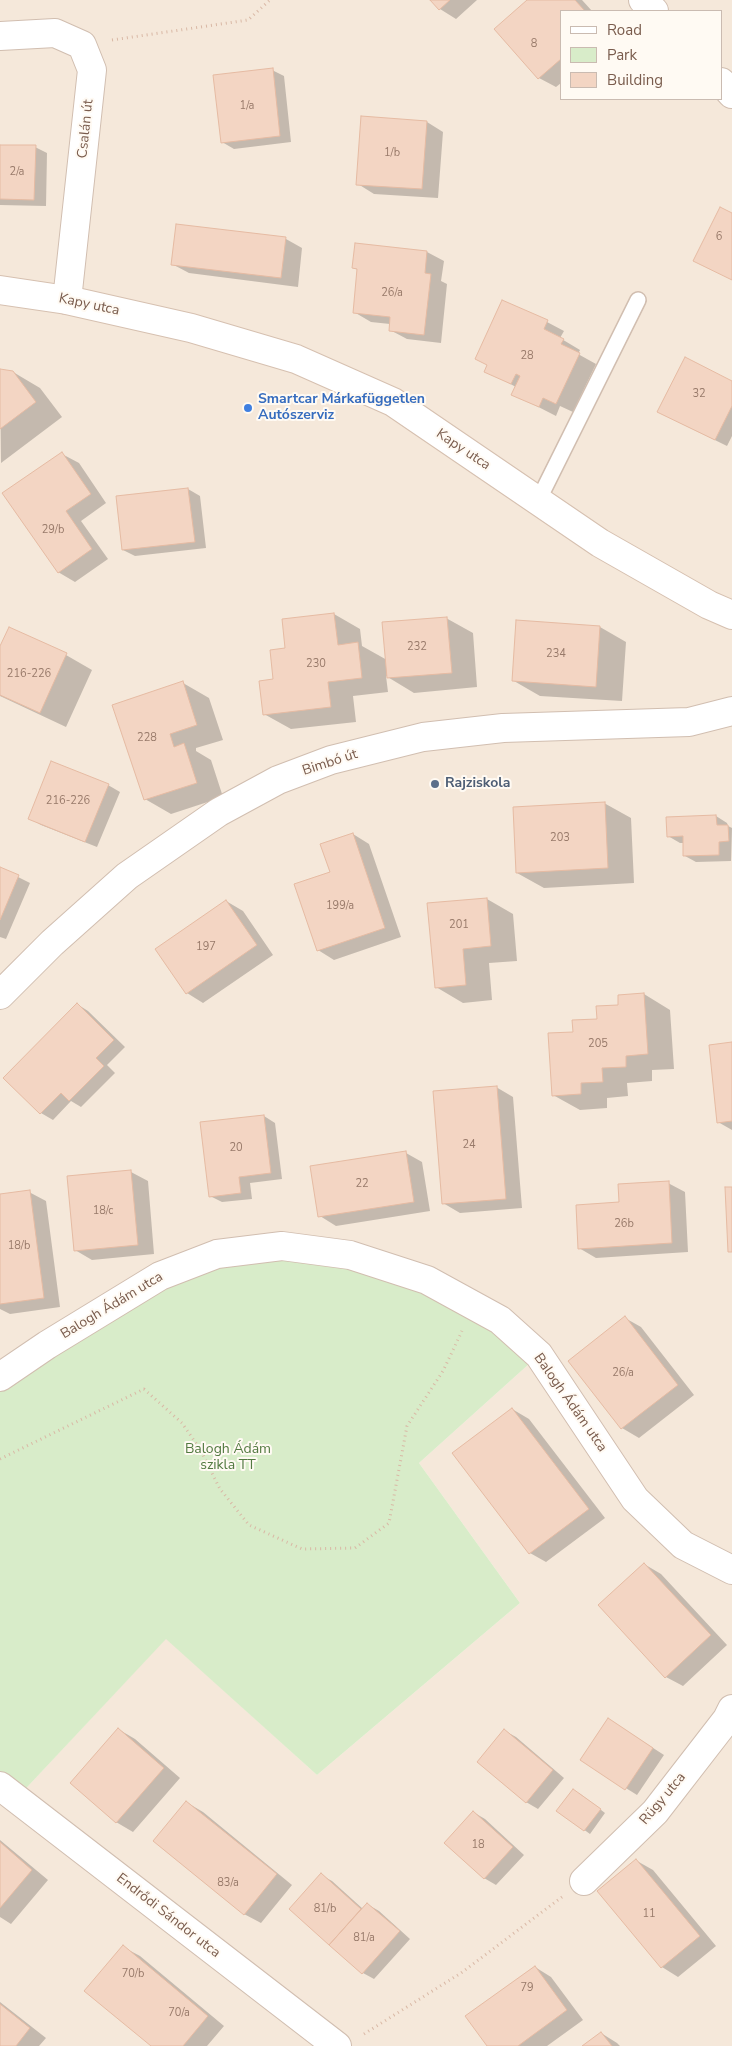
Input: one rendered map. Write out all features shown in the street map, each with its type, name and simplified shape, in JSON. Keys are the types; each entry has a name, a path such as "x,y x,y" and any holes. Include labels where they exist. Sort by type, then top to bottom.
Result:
{"street":[{"path":"643,0 653,10"},
{"path":"0,36 55,33 82,45"},
{"name":"Csalán út","path":"67,300 92,70 82,45"},
{"path":"722,83 732,94"},
{"name":"Kapy utca","path":"0,290 67,300 191,328 296,359 393,402 600,543 709,605 732,615"},
{"name":"Bimbó út","path":"0,995 52,943 127,876 219,812 278,780 332,760 423,737 503,728 689,722 732,711"},
{"name":"Balogh Ádám utca","path":"0,1377 47,1345 160,1276 217,1254 282,1246 350,1255 428,1280 500,1320 539,1355 635,1498 683,1545 732,1570"},
{"name":"Rügy utca","path":"584,1881 655,1812 732,1709"},
{"name":"Endrődi Sándor utca","path":"0,1786 349,2041"}],"lane":[{"path":"538,501 638,300"}],"path":[{"path":"82,45 248,20 270,0"},
{"path":"0,1459 144,1388 182,1423 200,1449 220,1489 249,1525 302,1549 355,1548 389,1523 407,1426 443,1371 464,1328 500,1320"},
{"path":"349,2041 461,1973 584,1881"}],"shaded area":[{"path":"0,0 732,0 732,2046 0,2046 0,1786 16,1799 166,1638 317,1775 520,1603 419,1463 539,1355 0,1377"}],"green space":[{"name":"Balogh Ádám szikla TT","path":"282,1246 427,1280 539,1355 419,1463 520,1603 317,1775 166,1639 16,1799 0,1786 0,1377 160,1276"}],"building":[{"path":"430,0 450,0 439,10"},
{"path":"527,0 575,0 584,10 560,10 560,60 538,79 494,29"},
{"path":"273,68 280,136 221,143 213,75"},
{"path":"361,116 427,121 422,189 356,185"},
{"path":"0,145 36,145 34,200 0,199"},
{"path":"720,207 732,213 732,280 693,261"},
{"path":"176,224 286,237 281,278 171,265"},
{"path":"355,243 427,251 425,273 431,274 424,335 389,331 390,317 353,313 357,269 352,268"},
{"path":"502,300 548,320 544,329 564,339 561,344 580,353 556,404 543,398 539,407 511,395 520,376 516,374 511,384 484,372 487,365 475,359"},
{"path":"685,357 732,381 732,406 715,440 657,412"},
{"path":"0,369 13,371 36,402 0,429"},
{"path":"62,452 91,494 66,511 92,549 58,573 2,493"},
{"path":"188,488 195,542 122,550 116,496"},
{"path":"334,613 338,645 358,642 362,678 328,682 331,707 263,715 259,681 273,679 270,650 285,648 282,619"},
{"path":"447,617 452,673 387,678 382,622"},
{"path":"516,620 600,626 596,687 512,681"},
{"path":"9,627 67,653 40,713 0,695 0,646"},
{"path":"183,681 197,725 170,734 174,747 184,743 197,783 144,800 112,705"},
{"path":"51,761 109,784 85,842 28,819"},
{"path":"605,802 608,868 516,873 513,807"},
{"path":"716,815 717,825 728,825 729,841 719,842 719,855 683,856 683,836 667,837 666,817"},
{"path":"353,833 385,928 317,951 294,884 330,872 320,844"},
{"path":"0,867 19,875 0,920"},
{"path":"487,898 491,946 463,949 466,985 435,988 427,903"},
{"path":"226,900 257,945 186,994 155,949"},
{"path":"644,993 648,1054 626,1056 626,1067 602,1068 603,1082 581,1083 581,1094 552,1096 548,1033 573,1032 572,1020 597,1019 596,1006 618,1005 618,995"},
{"path":"77,1003 114,1040 96,1058 104,1066 69,1101 61,1093 40,1114 3,1078"},
{"path":"732,1042 732,1121 717,1123 709,1045"},
{"path":"497,1086 506,1199 442,1204 433,1091"},
{"path":"264,1115 271,1173 239,1177 241,1193 209,1197 200,1122"},
{"path":"406,1151 414,1202 318,1217 310,1166"},
{"path":"131,1170 138,1245 74,1251 67,1176"},
{"path":"669,1181 672,1243 578,1249 576,1205 619,1202 618,1184"},
{"path":"725,1187 732,1187 732,1252 728,1252"},
{"path":"30,1190 44,1298 0,1304 0,1194"},
{"path":"625,1316 678,1385 621,1429 568,1361"},
{"path":"512,1408 589,1509 529,1554 452,1453"},
{"path":"644,1563 711,1635 665,1678 598,1605"},
{"path":"608,1718 653,1748 625,1790 580,1760"},
{"path":"118,1728 164,1768 116,1823 70,1783"},
{"path":"504,1729 553,1770 526,1803 477,1762"},
{"path":"573,1789 601,1809 584,1831 556,1811"},
{"path":"186,1801 277,1874 244,1915 153,1841"},
{"path":"473,1811 513,1847 484,1879 444,1843"},
{"path":"0,1842 32,1870 0,1908"},
{"path":"636,1859 700,1936 661,1968 597,1891"},
{"path":"321,1873 361,1909 329,1945 289,1909"},
{"path":"367,1903 400,1931 362,1974 329,1945"},
{"path":"123,1945 208,2016 183,2046 151,2046 84,1991"},
{"path":"535,1966 567,2010 518,2046 487,2046 465,2016"},
{"path":"0,2004 30,2028 16,2046 0,2046"},
{"path":"601,2032 612,2046 582,2046"}],"place":[{"name":"Smartcar Márkafüggetlen Autószerviz","path":"248,408"},
{"name":"Rajziskola","path":"435,784"}]}
